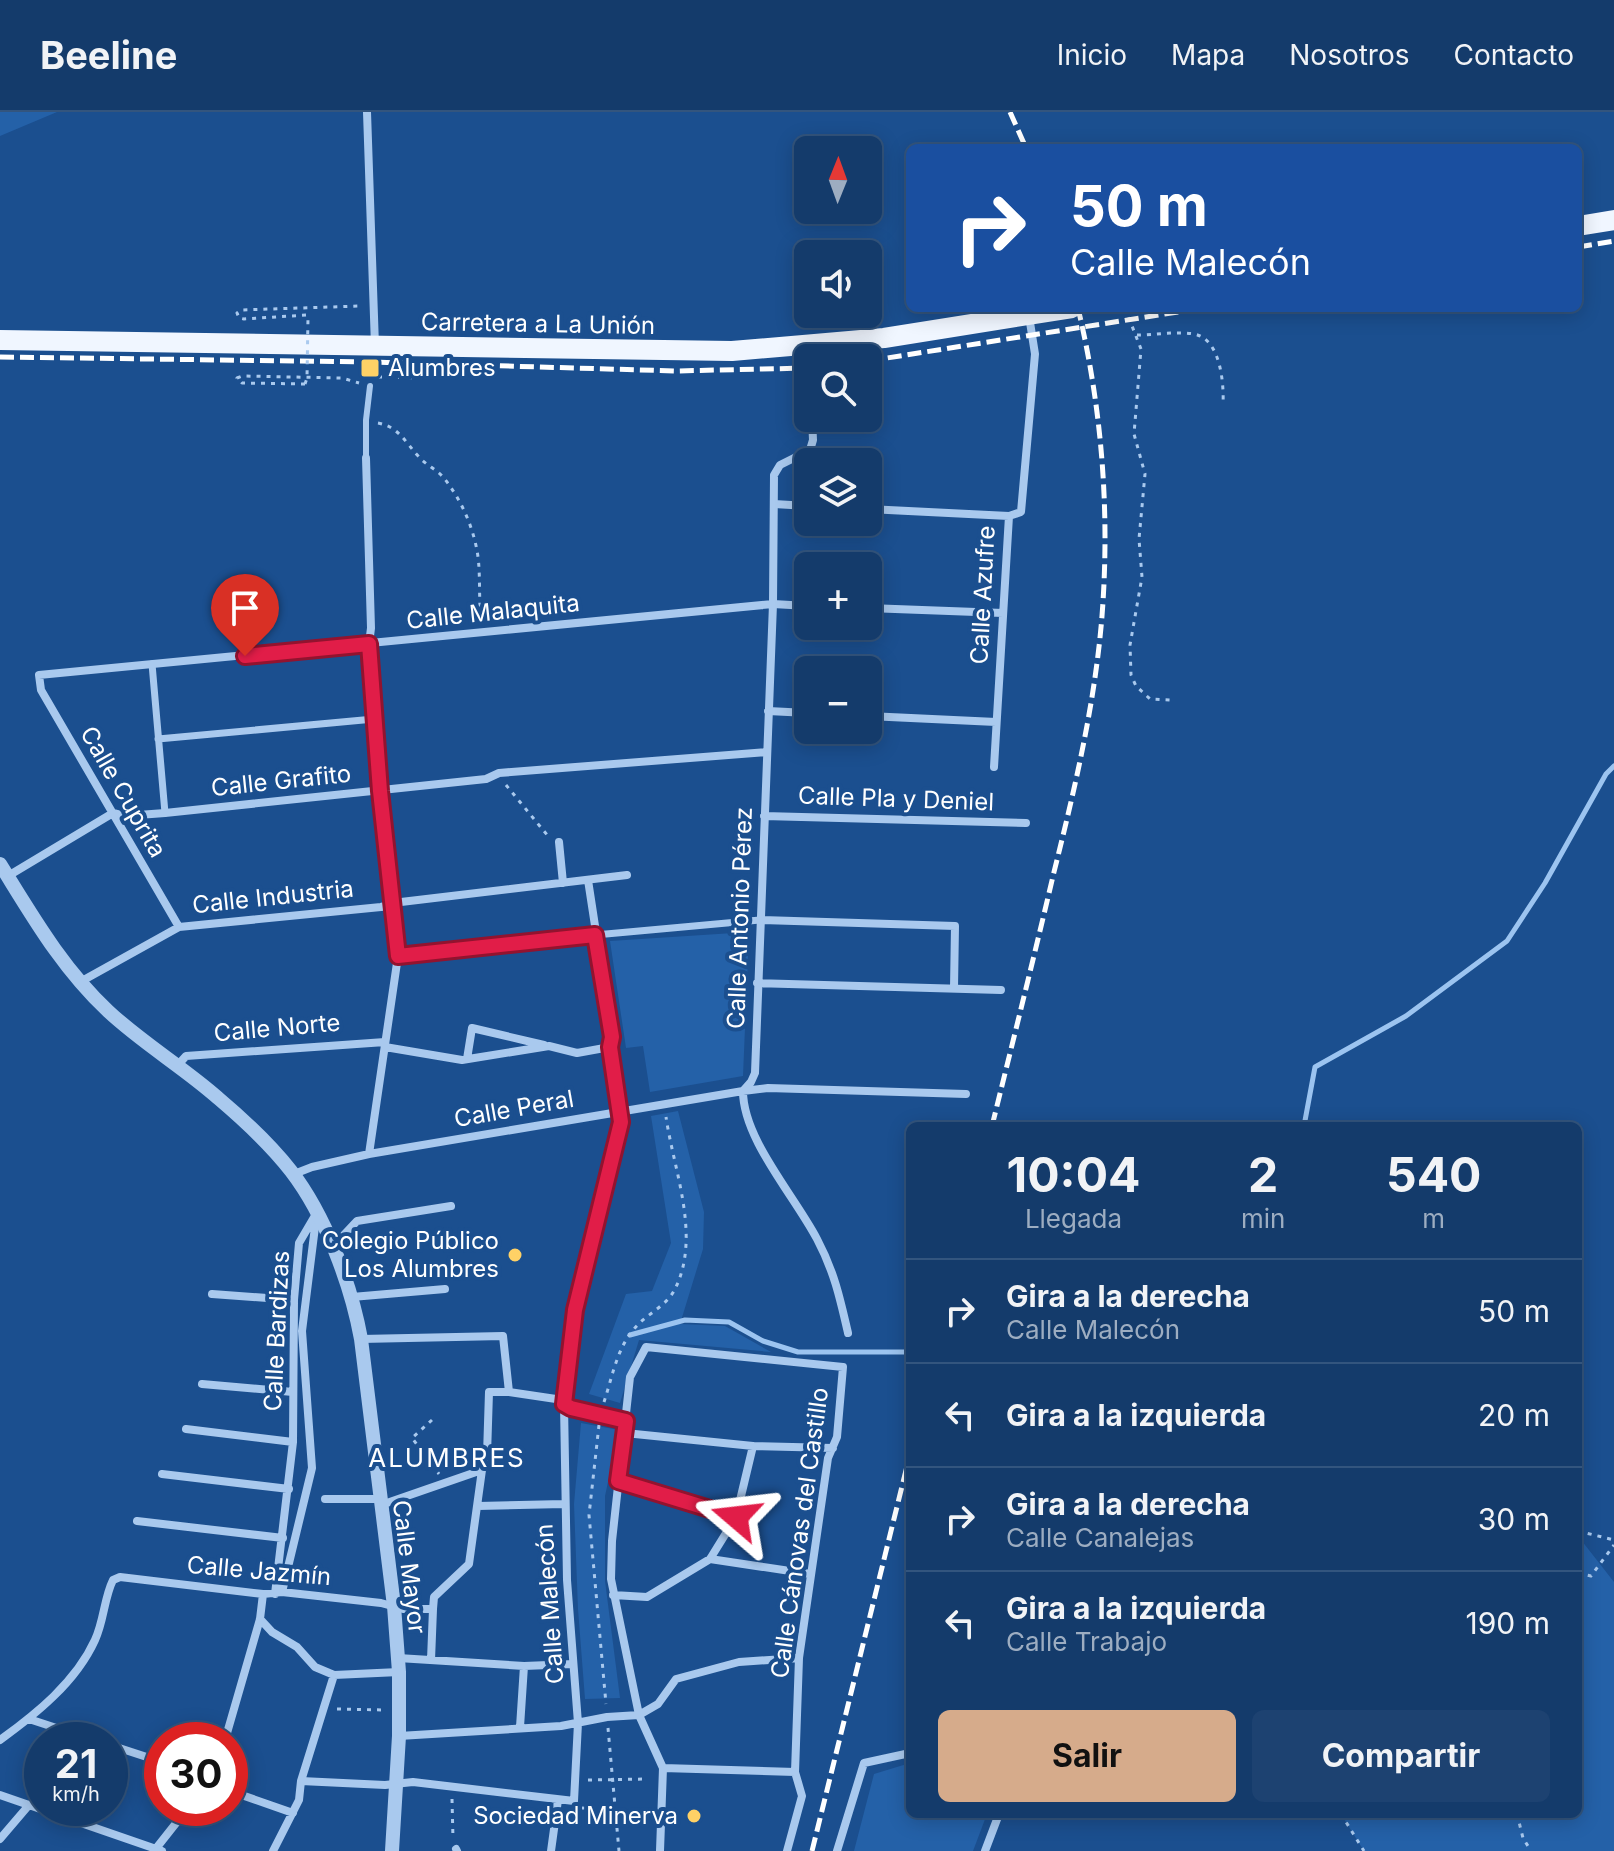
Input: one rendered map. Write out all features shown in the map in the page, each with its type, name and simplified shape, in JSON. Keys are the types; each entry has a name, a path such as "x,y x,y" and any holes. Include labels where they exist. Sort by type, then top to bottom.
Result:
{"main road":[{"path":"1582,225 1614,220"},
{"name":"Carretera a La Unión","path":"0,340 732,351 884,338 1047,312"}],"street":[{"path":"367,112 375,347"},
{"path":"1009,516 1021,512 1023,506 1035,354 1035,314"},
{"name":"Calle Antonio Pérez","path":"813,432 810,450 790,458 780,465 774,475 773,604 755,1073 743,1091 743,1106 749,1128 817,1237 836,1276 848,1333"},
{"path":"366,458 369,644 380,791 398,956 369,1154"},
{"path":"774,504 794,505"},
{"name":"Calle Azufre","path":"882,510 1009,516 994,767"},
{"name":"Calle Malaquita","path":"39,675 773,604 794,605"},
{"path":"882,609 1003,613"},
{"path":"152,664 165,813"},
{"name":"Calle Cuprita","path":"39,675 41,690 179,927"},
{"path":"768,711 794,712"},
{"path":"882,717 996,722"},
{"path":"158,739 374,719"},
{"name":"Calle Grafito","path":"113,813 125,816 165,813 486,779 499,773 766,752"},
{"path":"4,870 113,813"},
{"name":"Calle Pla y Deniel","path":"764,816 1026,823"},
{"path":"559,842 563,883"},
{"name":"Calle Mayor","path":"4,870 39,930 79,983 139,1039 238,1116 294,1174 337,1255 352,1297 361,1339 394,1606 399,1665 399,1736 392,1851"},
{"name":"Calle Industria","path":"79,983 179,927 627,875"},
{"name":"Calle Malecón","path":"558,1800 574,1801 578,1723 564,1504 564,1404 575,1310 621,1122 610,1047 612,1037 588,880"},
{"path":"398,956 760,920 955,926 954,988"},
{"path":"757,983 1001,990"},
{"path":"467,1059 472,1028 577,1053 610,1047"},
{"name":"Calle Norte","path":"177,1066 186,1056 385,1045 467,1059 549,1046"},
{"name":"Calle Peral","path":"294,1174 369,1154 768,1088 966,1094"},
{"path":"337,1255 341,1238 357,1221 451,1206"},
{"name":"Calle Bardizas","path":"279,1593 293,1442 294,1300 299,1243 316,1214"},
{"name":"Calle Bardizas","path":"279,1593 312,1468 302,1331 316,1214"},
{"path":"352,1297 445,1289"},
{"path":"212,1294 294,1300"},
{"path":"361,1339 503,1336 509,1392"},
{"name":"Calle Cánovas del Castillo","path":"626,1421 630,1377 646,1347 843,1367 837,1437 828,1458 799,1658 795,1772 802,1796 787,1851"},
{"path":"202,1384 293,1392"},
{"path":"431,1660 434,1597 469,1564 482,1470 487,1455 489,1392 556,1399 571,1408 626,1421 612,1541 613,1595 639,1715 663,1768 662,1851"},
{"path":"186,1429 293,1442"},
{"path":"625,1433 753,1446 833,1448"},
{"path":"613,1595 647,1597 710,1559 736,1517 753,1446"},
{"path":"325,1499 379,1502 482,1470"},
{"path":"162,1474 289,1489"},
{"path":"618,1481 736,1517"},
{"path":"478,1506 564,1504"},
{"path":"137,1521 283,1538"},
{"path":"710,1559 810,1574"},
{"name":"Calle Jazmín","path":"29,1719 87,1657 102,1621 110,1585 120,1577 433,1609"},
{"path":"230,1722 260,1619 263,1594"},
{"path":"260,1619 272,1632 297,1647 315,1667 334,1675 431,1660 524,1666 573,1664"},
{"path":"399,1736 578,1723 639,1715 658,1704 676,1679 739,1662 799,1658"},
{"path":"520,1727 524,1666"},
{"path":"273,1851 299,1800 301,1781 334,1675"},
{"path":"0,1740 29,1719 38,1722"},
{"path":"837,1851 864,1763 906,1754"},
{"path":"663,1768 795,1772"},
{"path":"301,1781 413,1782 558,1800 551,1851"},
{"path":"0,1795 24,1803"},
{"path":"248,1797 293,1813"},
{"path":"0,1839 24,1811"},
{"path":"985,1851 997,1818"},
{"path":"89,1826 158,1850 175,1826"}],"lane":[{"path":"366,458 370,386"}],"path":[{"path":"374,305 241,310 237,313 239,318 244,319 306,315 308,318 305,384 238,382 237,378 242,376 342,378 370,386 375,385 375,377 420,378 420,371"},
{"path":"1127,312 1141,349 1134,434 1145,482 1139,539 1142,577 1130,645 1131,675 1136,686 1150,699 1171,700"},
{"path":"1137,335 1197,334 1208,342 1219,365 1223,405"},
{"path":"366,420 390,425 398,431 420,458 441,475 458,499 472,533 479,566 481,618"},
{"path":"501,779 548,836"},
{"path":"432,1420 412,1438 440,1475"},
{"path":"1582,1532 1614,1542 1591,1576 1582,1574"},
{"path":"337,1709 389,1710"},
{"path":"584,1780 648,1779"},
{"path":"452,1797 456,1849"},
{"path":"582,1808 614,1809"},
{"path":"1343,1818 1364,1851"},
{"path":"1518,1818 1523,1838 1531,1851"}],"shaded area":[{"path":"0,112 57,112 0,136"},
{"path":"749,932 743,1076 650,1092 643,1046 626,1048 610,941"},
{"path":"678,1111 704,1212 703,1249 680,1324 725,1326 771,1352 639,1340 620,1403 589,1394 626,1294 652,1291 671,1243 651,1116"},
{"path":"581,1423 619,1430 605,1496 605,1581 620,1698 585,1699 574,1504"},
{"path":"1582,1541 1614,1582 1614,1851 1364,1851 1343,1818 1582,1818"},
{"path":"906,1764 906,1818 985,1818 973,1851 854,1851 874,1774"}],"waterway":[{"path":"1305,1122 1315,1067 1406,1016 1507,941 1545,883 1606,774 1614,766"},
{"path":"630,1335 685,1320 729,1322 763,1341 798,1352 906,1352"}],"railway":[{"path":"1010,112 1024,144"},
{"path":"1582,246 1614,241"},
{"path":"993,1122 1077,777 1099,649 1105,538 1102,461 1093,384 1079,312"},
{"path":"882,359 1178,312"},
{"path":"0,357 371,362 675,371 794,368"},
{"path":"812,1851 906,1470"}],"place":[{"name":"Alumbres","path":"370,368"},
{"name":"Colegio Público Los Alumbres","path":"515,1255"},
{"name":"Sociedad Minerva","path":"694,1816"}],"district":[{"name":"ALUMBRES","path":"447,1458"}],"route":[{"path":"245,656 369,644 380,791 398,956 595,935 612,1037 610,1047 621,1122 575,1310 564,1404 626,1421 618,1481 736,1517"}]}
